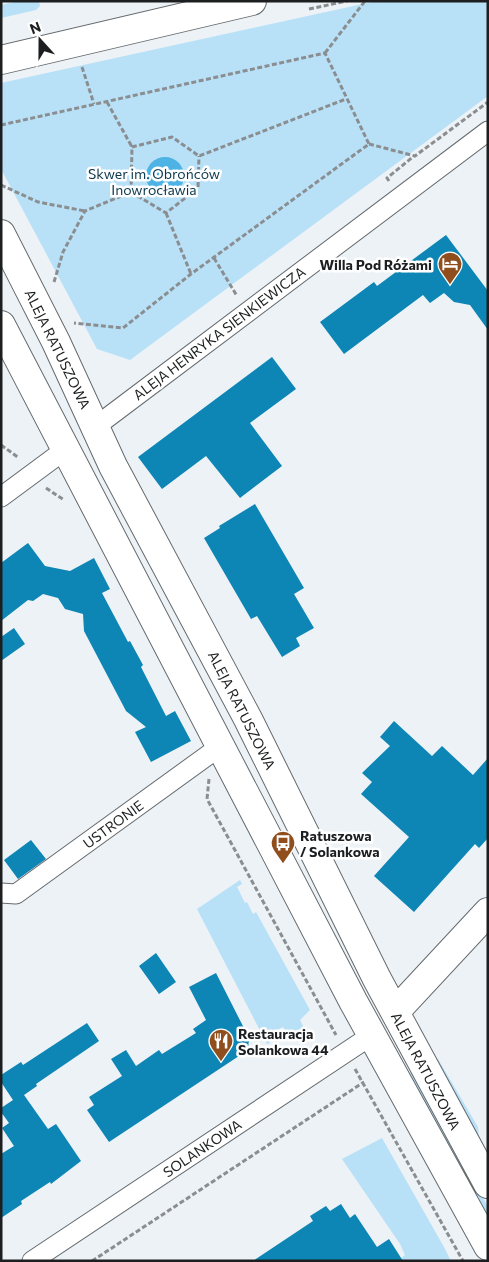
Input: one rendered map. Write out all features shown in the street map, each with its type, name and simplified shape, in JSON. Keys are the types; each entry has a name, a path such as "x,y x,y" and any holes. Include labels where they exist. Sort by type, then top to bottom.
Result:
{"street":[{"path":"1,60 252,1"},
{"name":"ALEJA HENRYKA SIENKIEWICZA","path":"95,427 488,131"},
{"name":"ALEJA RATUSZOWA","path":"1,234 56,342 95,427 248,719 395,1012 488,1184"},
{"path":"1,325 66,449 214,751 488,1246"},
{"path":"1,497 66,449"},
{"name":"USTRONIE","path":"1,893 16,894 214,751"},
{"path":"395,1012 488,912"},
{"name":"SOLANKOWA","path":"32,1261 372,1035"}],"path":[{"path":"309,9 347,1"},
{"path":"1,126 325,53 365,1"},
{"path":"325,53 369,144 415,156"},
{"path":"80,61 94,104"},
{"path":"199,156 346,99"},
{"path":"107,102 132,147 131,192"},
{"path":"387,178 488,102"},
{"path":"132,147 172,137 199,156"},
{"path":"66,322 123,328 191,274 369,144"},
{"path":"166,213 198,188 199,156"},
{"path":"1,186 38,202 85,211 131,192"},
{"path":"131,192 166,213 191,274"},
{"path":"54,284 63,252 85,211"},
{"path":"214,258 231,288"},
{"path":"214,751 210,764 207,799 463,1261"},
{"path":"92,1261 364,1082"}],"green space":[{"path":"19,1 39,1 40,6 36,10 1,18 1,5"},
{"name":"Skwer im. Obrońców Inowrocławia","path":"376,1 488,1 488,96 130,360 97,349 1,169 1,83"},
{"path":"240,880 242,884 237,887 245,903 247,902 253,914 256,912 310,1010 300,1020 305,1030 291,1040 283,1027 266,1036 270,1043 267,1044 197,909"},
{"path":"438,1059 478,1127 479,1143 433,1060"},
{"path":"412,1072 488,1207 488,1222 406,1075"},
{"path":"382,1138 451,1261 397,1261 405,1255 400,1244 342,1159"}],"water":[{"path":"165,157 172,158 178,163 183,169 183,183 178,189 172,194 165,195 158,194 152,189 147,183 146,176 147,169 152,163 158,158"}],"building":[{"path":"446,235 488,291 488,330 470,305 454,302 444,293 430,303 423,295 344,354 320,322 374,282 377,286"},
{"path":"272,357 296,389 250,423 282,466 240,498 206,456 162,489 138,457"},
{"path":"255,504 304,588 294,594 314,628 296,638 300,646 282,657 257,616 251,619 204,538 220,528 219,526"},
{"path":"28,543 45,566 70,571 94,558 110,589 102,593 128,642 130,641 143,665 141,667 166,716 175,711 191,741 151,762 135,732 146,727 126,711 84,631 83,614 65,609 58,598 43,594 33,601 28,600 1,621 1,563"},
{"path":"14,628 25,644 1,661 1,637"},
{"path":"394,721 432,756 442,746 473,775 488,758 488,838 479,848 475,844 414,912 374,876 409,837 361,794 372,782 362,773 390,746 380,737"},
{"path":"31,840 46,859 18,879 4,860"},
{"path":"156,953 176,982 159,994 139,966"},
{"path":"216,973 249,1038 248,1050 109,1142 87,1110 94,1105 89,1097 122,1076 111,1059 126,1050 136,1066 159,1050 162,1054 196,1033 193,1029 206,1020 189,987"},
{"path":"87,1023 99,1041 36,1084 37,1086 24,1095 48,1129 56,1124 81,1161 51,1184 50,1182 21,1201 22,1204 1,1218 1,1154 14,1146 2,1128 9,1123 1,1112 1,1108 13,1100 1,1082 1,1075 21,1062 23,1065"},
{"path":"341,1204 350,1218 355,1214 377,1247 389,1239 403,1261 253,1261 313,1221 310,1216 326,1206 330,1211"}],"place":[{"name":"Willa Pod Różami","path":"450,285"},
{"name":"Ratuszowa / Solankowa","path":"283,864"},
{"name":"Restauracja Solankowa 44","path":"221,1062"}]}
